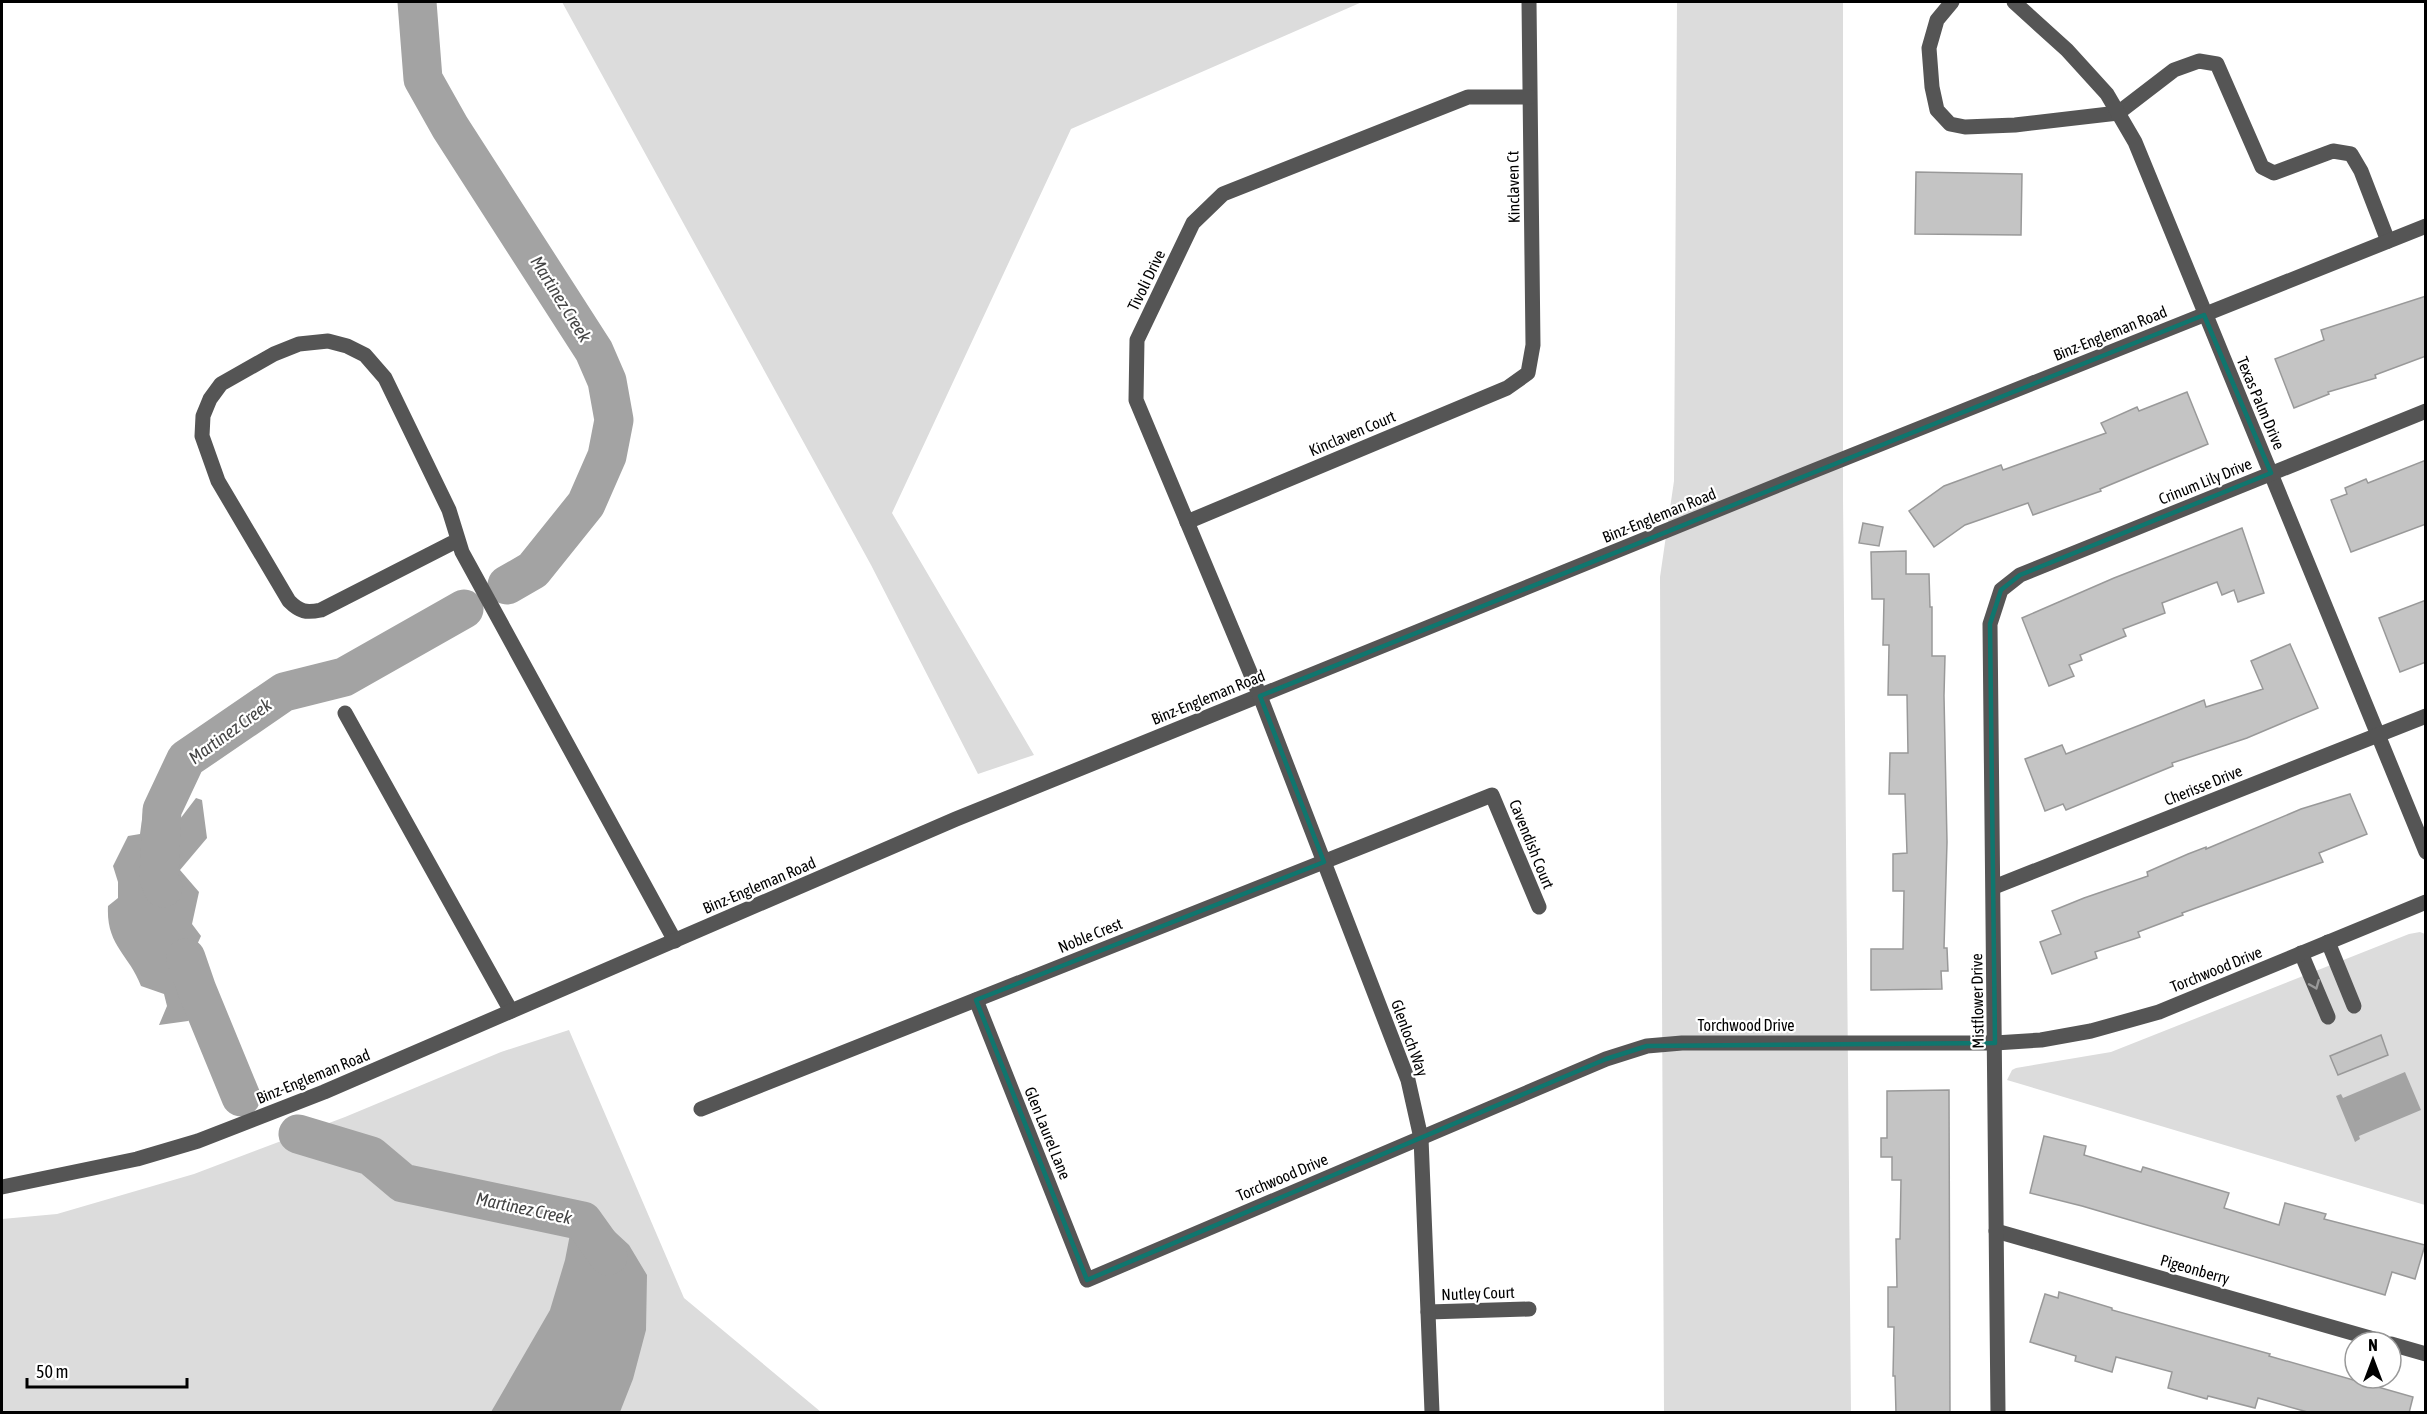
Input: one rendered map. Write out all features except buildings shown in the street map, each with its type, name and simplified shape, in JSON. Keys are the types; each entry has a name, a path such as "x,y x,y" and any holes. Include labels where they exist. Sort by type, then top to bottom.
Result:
{"street":[{"name":"Kinclaven Ct","path":"1528,372 1533,345 1529,2"},
{"path":"1952,2 1937,20 1929,48 1932,87 1937,110 1950,124 1965,127 2015,125 2118,113 2174,70 2199,61 2217,64 2262,167 2274,173 2333,151 2351,154 2361,171 2388,241"},
{"name":"Texas Palm Drive","path":"2014,2 2067,50 2107,94 2134,142 2426,852"},
{"name":"Tivoli Drive","path":"1260,696 1136,400 1137,340 1193,223 1224,194 1468,97 1529,97"},
{"name":"Binz-Engleman Road","path":"2,1187 137,1159 198,1141 324,1092 956,819 2426,226"},
{"path":"458,540 321,610 308,613 298,610 289,601 218,481 202,436 203,416 210,399 221,384 245,369 299,344 328,341 347,346 365,355 386,378 449,510 462,552 675,940"},
{"name":"Kinclaven Court","path":"1187,522 1507,388 1528,372"},
{"name":"Crinum Lily Drive","path":"2001,590 2020,575 2426,411"},
{"name":"Mistflower Drive","path":"1998,1413 1990,624 2001,590"},
{"name":"Glenloch Way","path":"1260,696 1408,1080 1421,1138 1432,1413"},
{"path":"345,713 512,1011"},
{"name":"Cherisse Drive","path":"1994,887 2426,716"},
{"name":"Noble Crest","path":"701,1109 1492,795"},
{"name":"Cavendish Court","path":"1492,795 1539,907"},
{"name":"Torchwood Drive","path":"1088,1280 1606,1059 1647,1046 1682,1043 1995,1043 2041,1040 2091,1031 2159,1012 2426,902"},
{"path":"2328,942 2354,1006"},
{"path":"2301,953 2328,1017"},
{"name":"Glen Laurel Lane","path":"976,1000 1088,1280"},
{"name":"Pigeonberry","path":"1996,1231 2343,1330"},
{"name":"Nutley Court","path":"1428,1312 1529,1309"},
{"path":"2403,1347 2426,1354"}],"highlighted area":[{"path":"2204,315 2271,473 2020,575 2001,590 1990,624 1995,1043 1647,1046 1606,1059 1087,1280 976,1000 1324,862 1260,696"}],"shaded area":[{"path":"562,2 1362,2 1071,129 892,513 1034,755 978,774 871,565"},
{"path":"1677,2 1843,2 1843,499 1851,1412 1664,1412 1660,577 1674,481"},
{"path":"158,783 148,824 164,840 196,798 202,800 207,838 180,870 199,892 192,924 201,936 190,960 210,1006 188,1021 159,1025 167,1006 164,994 141,986 114,940 108,920 108,906 118,898 118,882 113,866 128,836 140,834 143,812"},
{"path":"2420,932 2425,934 2425,1205 2007,1080 2012,1070 2016,1068 2111,1052 2409,934"},
{"path":"569,1030 684,1298 821,1412 2,1412 2,1219 57,1214 194,1174 345,1117 501,1052"},
{"path":"2405,1072 2421,1110 2359,1136 2360,1139 2355,1142 2336,1096 2341,1094 2343,1098"},
{"path":"573,1219 603,1221 629,1245 647,1275 646,1330 633,1379 620,1412 491,1412 550,1310 565,1260"}],"waterway":[{"name":"Martinez Creek","path":"417,2 423,79 450,127 594,351 607,381 614,420 607,456 586,504 533,570 507,585"},
{"name":"Martinez Creek","path":"163,888 159,878 162,810 186,759 284,692 344,677 464,609"},
{"name":"Martinez Creek","path":"186,958 241,1097"},
{"name":"Martinez Creek","path":"298,1134 371,1156 403,1183 583,1221 608,1256"}]}
